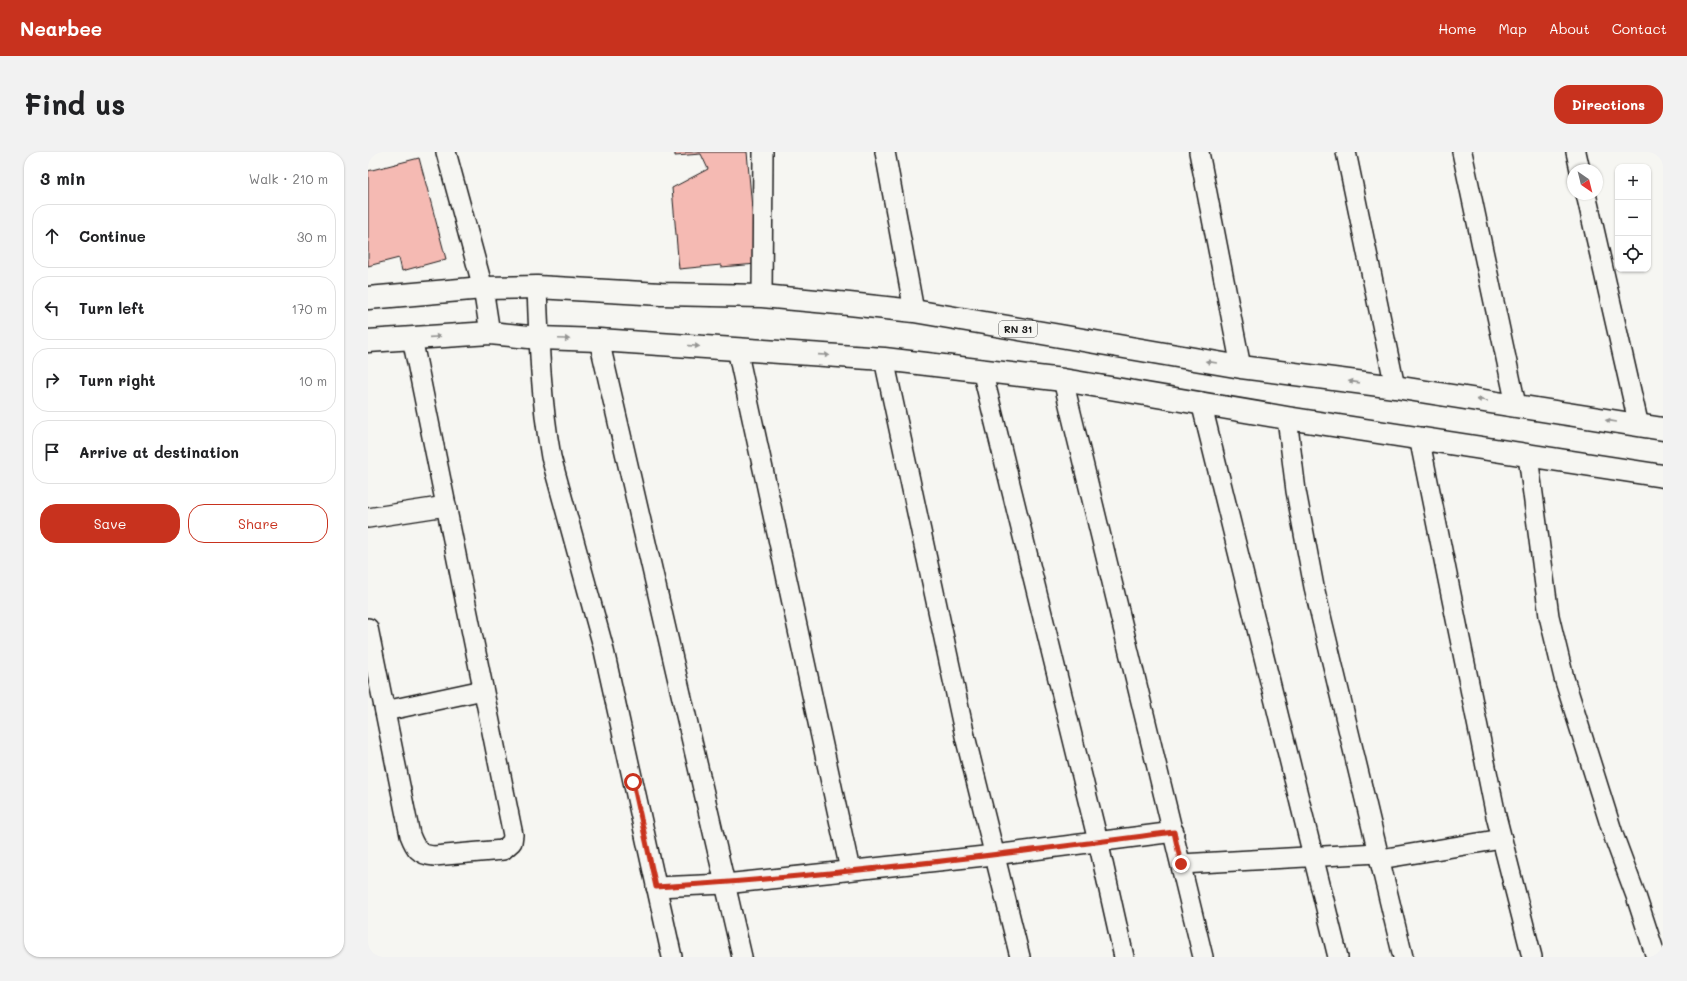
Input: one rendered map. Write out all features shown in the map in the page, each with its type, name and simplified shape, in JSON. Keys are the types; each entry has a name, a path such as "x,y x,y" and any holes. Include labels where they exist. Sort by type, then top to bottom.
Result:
{"highway":[{"name":"RN 31","path":"368,298 483,288 538,288 661,294 762,296 914,311 1240,366 1516,405 1663,429"},
{"path":"368,341 490,333 539,338 599,340 884,359 1063,380 1201,402 1287,418 1419,437 1528,456 1663,476"}],"street":[{"path":"446,152 483,288 490,333"},
{"path":"762,296 763,152"},
{"path":"885,152 914,311"},
{"path":"1199,152 1240,366"},
{"path":"1346,152 1395,387"},
{"path":"1462,152 1516,405"},
{"path":"1576,152 1579,164"},
{"path":"1587,200 1639,426"},
{"path":"538,288 539,338 546,429 551,457 603,646 672,957"},
{"path":"368,628 410,835 414,845 419,852 425,855 434,856 503,850 512,842 513,836 412,338"},
{"path":"599,340 742,957"},
{"path":"737,349 850,870"},
{"path":"884,359 965,736 1020,957"},
{"path":"982,370 1098,841 1124,957"},
{"path":"1063,380 1174,832 1203,957"},
{"path":"1201,402 1338,957"},
{"path":"1287,418 1296,490 1314,587 1403,957"},
{"path":"1419,437 1502,839 1532,957"},
{"path":"1528,456 1549,616 1564,678 1614,837 1636,896 1656,957"},
{"path":"368,518 446,506"},
{"path":"385,711 483,690"},
{"path":"656,887 725,884 994,855 1174,832"},
{"path":"1181,864 1312,856 1379,856 1502,839"}],"building":[{"path":"675,152 747,152 757,264 721,267 721,265 679,269 672,188 708,169 701,154 675,156"},
{"path":"419,158 446,259 402,271 399,258 368,266 368,171"}],"route":[{"path":"633,782 656,887 725,884 994,855 1174,832 1181,864"}]}
